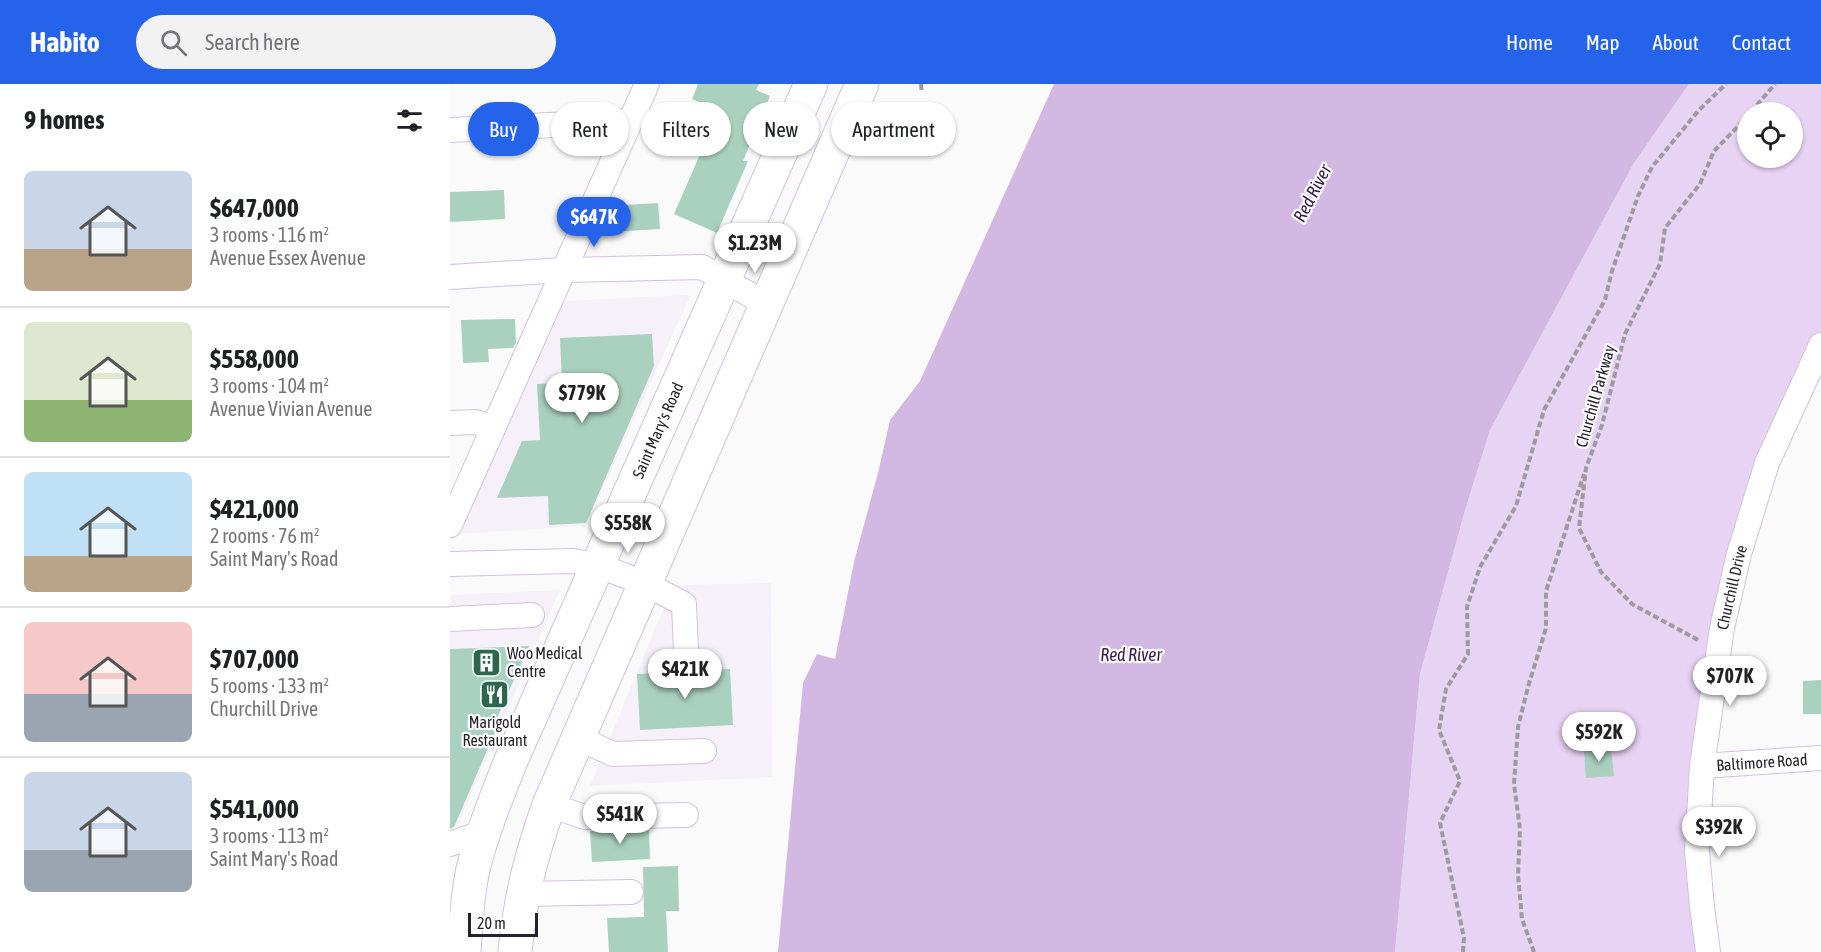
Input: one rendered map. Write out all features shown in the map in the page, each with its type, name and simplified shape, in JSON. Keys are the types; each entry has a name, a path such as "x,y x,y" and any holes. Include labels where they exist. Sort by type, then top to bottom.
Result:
{"highway":[{"name":"Saint Mary's Road","path":"465,952 460,884 477,852 510,764 597,565 811,84"},
{"path":"515,952 522,894 536,840 549,805 862,84"}],"street":[{"path":"450,525 647,84"},
{"path":"450,130 631,121"},
{"path":"450,277 565,270 702,267 766,304"},
{"name":"Churchill Drive","path":"1708,952 1697,851 1702,766 1720,643 1739,554 1767,462 1810,389 1821,345"},
{"path":"450,423 476,422 493,428"},
{"path":"450,564 573,561 597,565 644,582 684,604 686,651"},
{"path":"450,619 532,615"},
{"path":"578,738 613,754 704,751"},
{"name":"Baltimore Road","path":"1702,766 1821,758"},
{"path":"549,805 585,817 686,815"},
{"path":"450,844 484,832"},
{"path":"522,894 631,892"}],"path":[{"path":"921,84 922,93"},
{"path":"1463,952 1464,938 1440,823 1460,781 1439,730 1446,689 1468,654 1467,607 1480,567 1516,506 1544,410 1605,300 1612,271 1638,196 1652,167 1699,110 1726,84"},
{"path":"1760,102 1775,84"},
{"name":"Churchill Parkway","path":"1720,643 1699,640 1632,604 1601,572 1579,528 1586,468 1602,425 1625,334 1660,264 1665,228 1700,184 1714,151 1737,128"},
{"path":"1534,952 1522,919 1518,875 1520,830 1514,783 1518,727 1546,628 1546,591 1586,468"}],"shaded area":[{"path":"1689,84 1821,84 1821,345 1767,463 1710,702 1708,952 1395,952 1420,674 1464,514 1490,430 1634,163"},
{"path":"690,296 585,528 581,526 458,534 562,301"},
{"path":"771,583 772,777 590,786 673,585"},
{"path":"560,590 457,826 450,826 450,595"}],"water":[{"name":"Red River","path":"1054,84 1689,84 1634,163 1490,430 1464,514 1420,674 1395,952 778,952 803,683 817,654 835,659 854,562 890,420 920,381"}],"building":[{"path":"698,84 759,84 756,90 770,96 768,102 743,102 743,156 745,156 743,161 748,161 717,233 674,214 699,156 731,156 731,102 699,102 692,99"},
{"path":"504,190 505,219 450,222 450,192"},
{"path":"658,203 660,229 609,232 608,206"},
{"path":"515,319 516,343 513,348 488,349 489,362 463,363 461,320"},
{"path":"652,334 654,366 586,523 549,525 548,496 497,498 522,441 540,440 537,384 562,383 560,338"},
{"path":"529,646 497,718 501,718 454,827 450,829 450,649"},
{"path":"730,669 733,725 640,730 637,674"},
{"path":"1821,680 1821,714 1803,714 1803,681"},
{"path":"1611,747 1614,776 1586,778 1584,749"},
{"path":"649,830 650,859 592,862 590,831"},
{"path":"678,866 679,911 666,911 668,952 609,952 607,918 644,917 643,867"}],"place":[{"name":"Woo Medical Centre","path":"486,662"},
{"name":"Marigold Restaurant","path":"495,694"}]}
